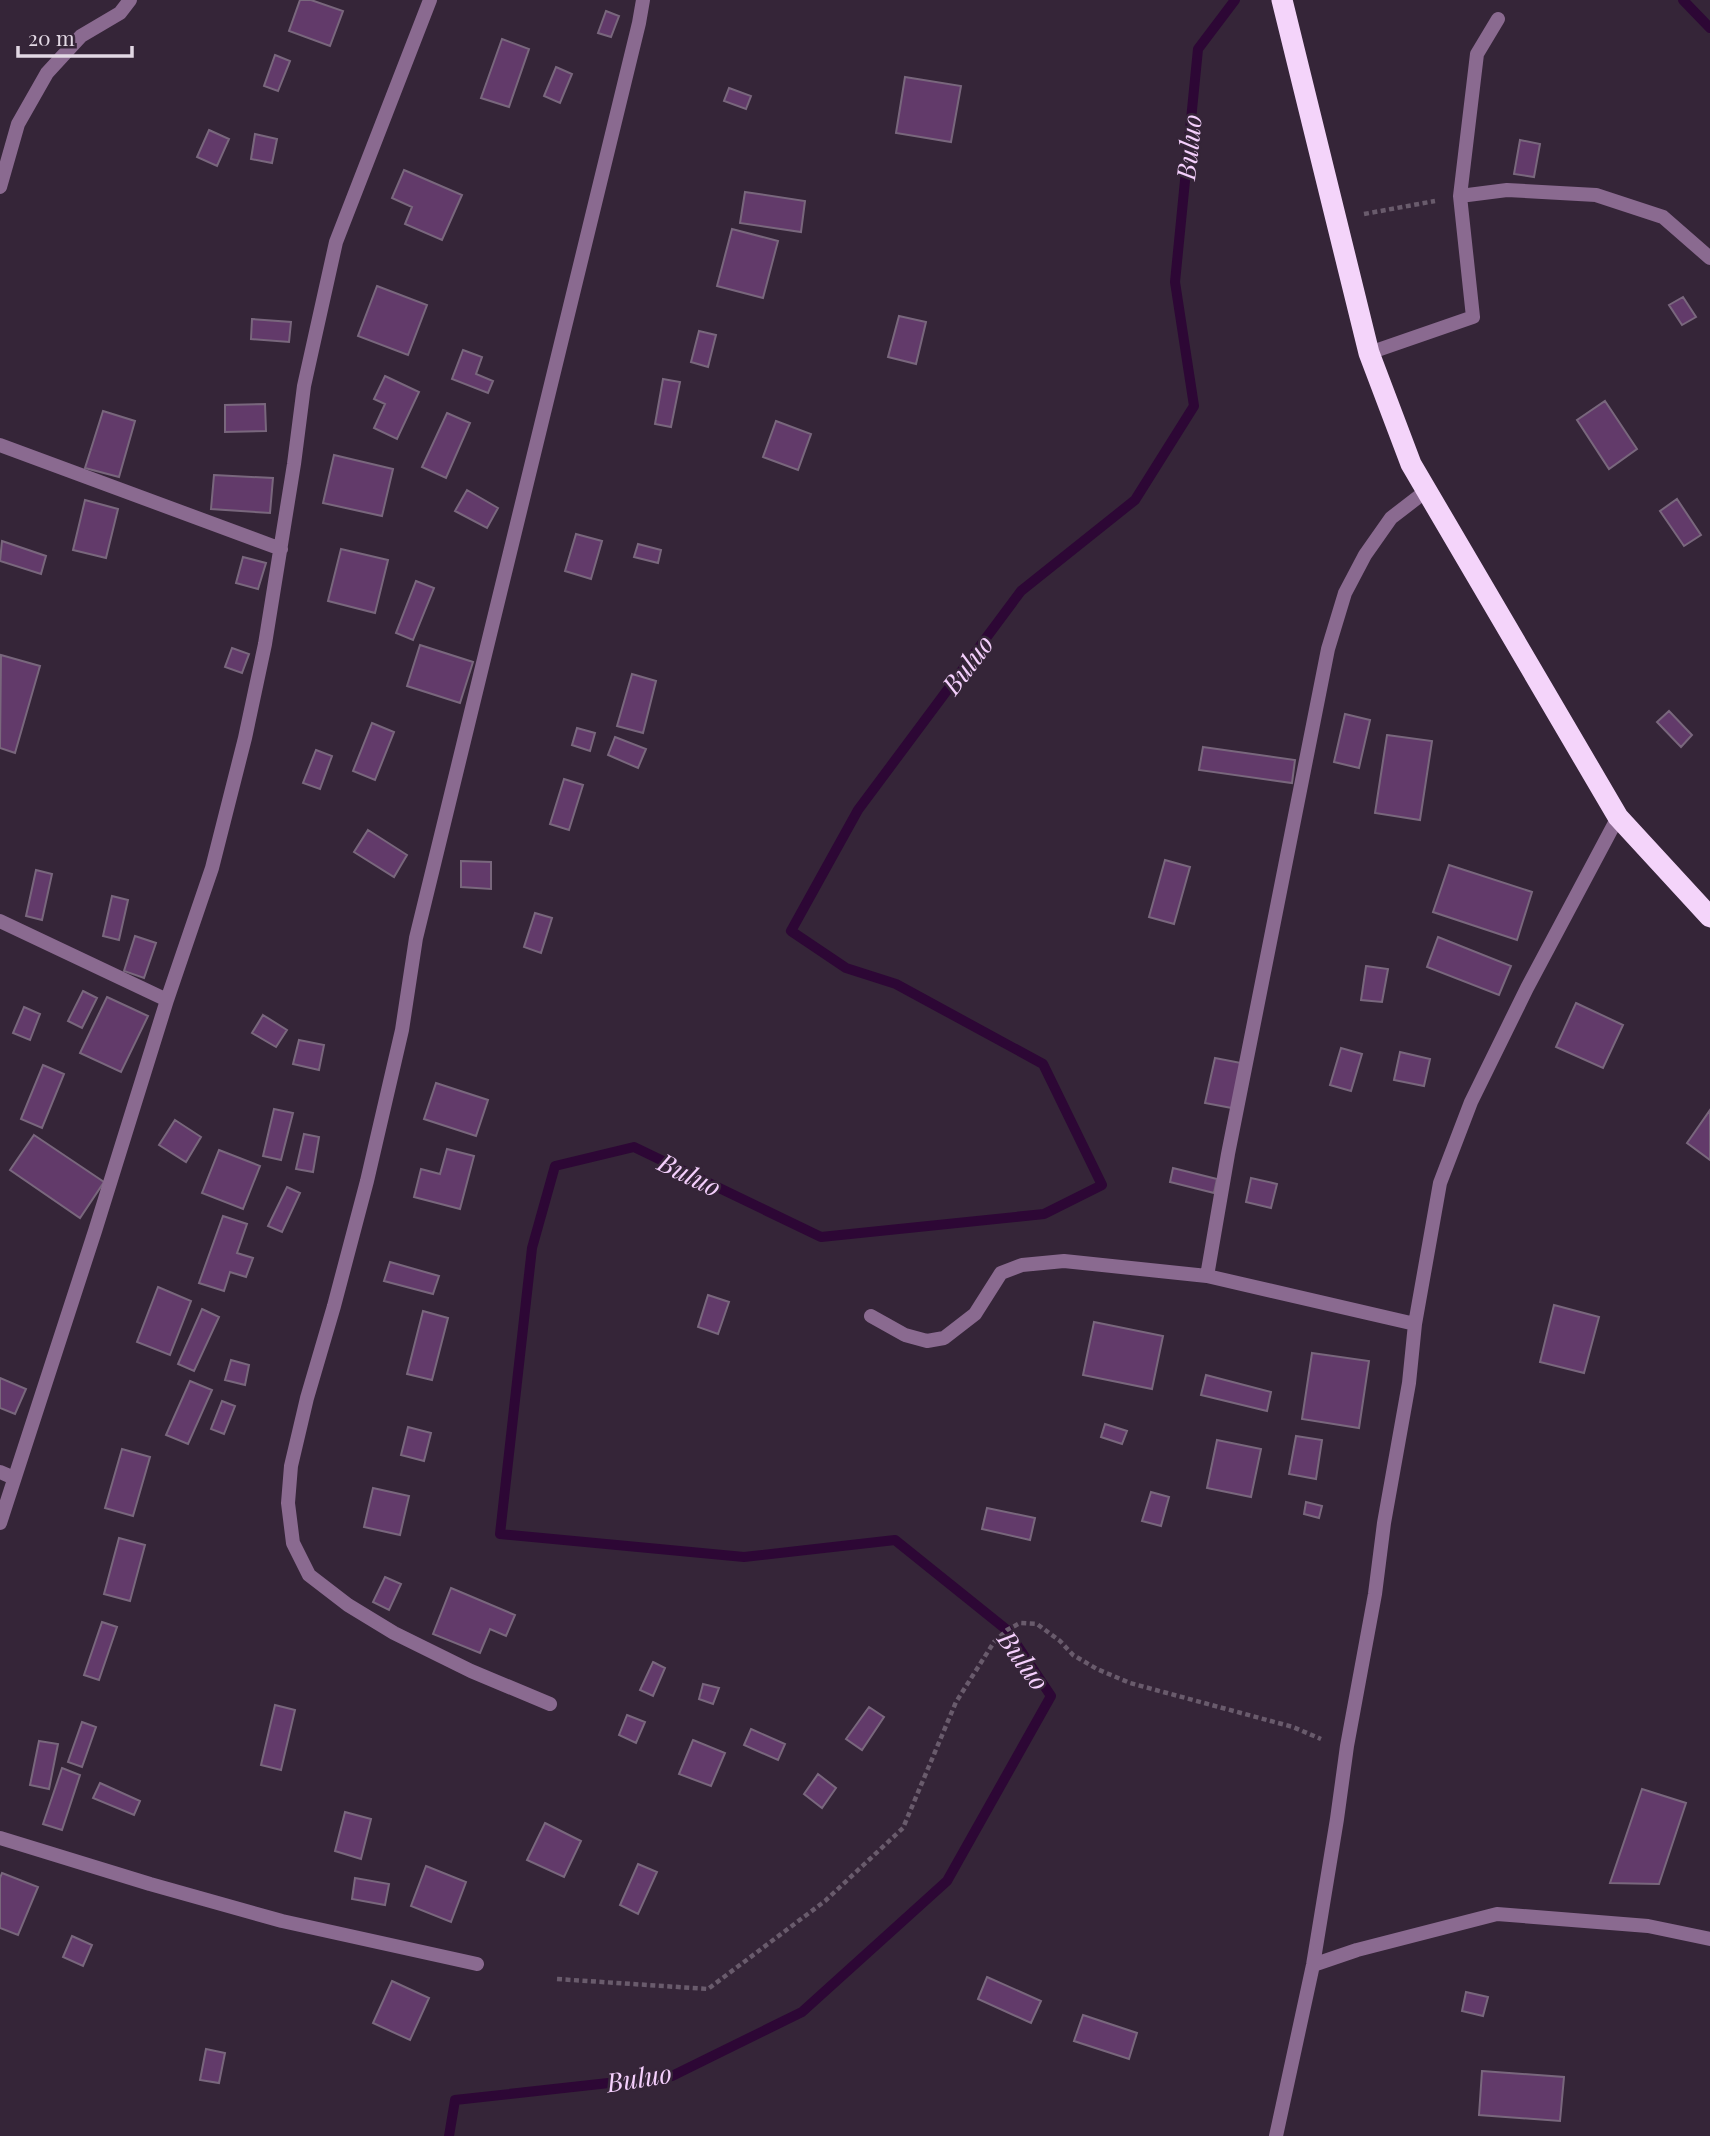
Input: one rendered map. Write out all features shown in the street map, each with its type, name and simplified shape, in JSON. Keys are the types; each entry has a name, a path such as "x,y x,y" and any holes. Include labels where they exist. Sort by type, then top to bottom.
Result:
{"highway":[{"path":"1282,0 1369,353 1411,464 1618,817 1710,917"}],"street":[{"path":"0,187 18,124 47,73 81,36 120,13 130,0"},
{"path":"0,1523 7,1475 95,1231 167,1000 212,868 245,738 265,644 304,386 336,242 430,0"},
{"path":"550,1704 471,1671 394,1633 348,1605 309,1575 293,1543 288,1503 291,1466 307,1398 367,1181 402,1030 416,938 643,0"},
{"path":"1369,353 1474,317 1460,196 1477,54 1497,19"},
{"path":"1460,196 1507,190 1596,195 1663,217 1710,258"},
{"path":"0,445 281,548"},
{"path":"1207,1276 1228,1154 1328,649 1345,593 1365,555 1391,518 1426,491"},
{"path":"1276,2136 1313,1965 1440,1183 1471,1101 1527,988 1618,817"},
{"path":"0,921 167,1000"},
{"path":"871,1316 905,1335 927,1341 944,1338 975,1314 1001,1273 1022,1265 1046,1261 1088,1262 1207,1276 1415,1324"},
{"path":"0,1838 282,1921 477,1964"},
{"path":"1313,1965 1357,1950 1497,1914 1648,1926 1710,1938"}],"path":[{"path":"1336,219 1460,196"},
{"path":"557,1979 708,1989 825,1901 903,1828 956,1702 994,1642 1020,1623 1037,1624 1060,1641 1073,1655 1130,1683 1293,1727 1347,1746"}],"building":[{"path":"300,0 311,0 343,11 330,46 289,31"},
{"path":"606,11 619,16 611,37 598,33"},
{"path":"502,39 529,49 509,107 481,98"},
{"path":"275,55 290,61 278,91 264,86"},
{"path":"556,67 572,74 560,103 544,96"},
{"path":"905,77 961,86 951,142 896,133"},
{"path":"729,88 751,96 746,109 724,101"},
{"path":"209,130 229,139 217,166 197,157"},
{"path":"255,134 277,139 272,163 251,159"},
{"path":"1520,140 1540,144 1534,177 1514,174"},
{"path":"404,170 462,195 442,240 405,224 412,207 392,198"},
{"path":"745,192 805,201 801,232 740,223"},
{"path":"732,229 778,241 763,298 717,286"},
{"path":"377,286 427,305 408,355 358,336"},
{"path":"1683,297 1696,317 1682,325 1669,305"},
{"path":"899,316 926,322 916,364 888,357"},
{"path":"252,319 291,322 289,342 251,339"},
{"path":"699,331 716,335 708,367 691,362"},
{"path":"463,350 482,357 476,374 493,381 488,393 452,379"},
{"path":"385,376 419,392 397,439 374,428 385,404 374,399"},
{"path":"663,379 680,382 671,427 655,424"},
{"path":"1605,401 1637,449 1609,469 1577,420"},
{"path":"265,404 266,431 225,432 225,405"},
{"path":"103,411 135,421 119,477 85,468"},
{"path":"447,413 470,423 446,478 422,467"},
{"path":"776,421 811,434 798,470 763,457"},
{"path":"334,455 393,469 382,516 323,503"},
{"path":"214,475 273,478 270,513 211,509"},
{"path":"467,490 498,508 487,528 455,511"},
{"path":"1677,499 1701,535 1684,546 1660,511"},
{"path":"85,500 118,509 106,558 73,550"},
{"path":"576,534 602,541 591,579 565,571"},
{"path":"2,541 46,556 41,574 0,561"},
{"path":"638,544 661,550 658,563 634,557"},
{"path":"341,549 388,560 375,613 328,601"},
{"path":"243,557 266,563 258,589 236,583"},
{"path":"416,581 434,588 413,640 396,633"},
{"path":"420,645 473,662 460,703 407,686"},
{"path":"232,648 249,654 242,673 225,667"},
{"path":"1,655 40,666 15,753 0,748"},
{"path":"632,674 656,681 643,733 617,726"},
{"path":"1669,711 1692,735 1681,747 1657,722"},
{"path":"1345,714 1370,720 1359,768 1334,762"},
{"path":"372,723 394,732 375,780 353,771"},
{"path":"577,728 595,733 590,751 572,745"},
{"path":"1387,735 1432,741 1420,820 1375,813"},
{"path":"615,737 646,749 638,768 608,755"},
{"path":"1203,747 1295,760 1292,783 1199,770"},
{"path":"316,750 332,756 320,789 303,783"},
{"path":"564,779 583,785 569,830 550,824"},
{"path":"368,830 407,855 394,877 354,852"},
{"path":"1165,860 1190,867 1174,924 1149,917"},
{"path":"461,861 491,862 491,889 461,887"},
{"path":"1449,865 1532,892 1517,940 1433,912"},
{"path":"36,870 52,874 42,920 26,916"},
{"path":"112,896 128,900 119,940 103,936"},
{"path":"535,913 552,918 541,953 524,947"},
{"path":"135,936 156,943 144,978 124,971"},
{"path":"1438,937 1511,966 1499,995 1427,967"},
{"path":"1366,966 1388,969 1382,1002 1361,1000"},
{"path":"83,991 97,998 82,1028 68,1021"},
{"path":"107,997 148,1016 121,1072 80,1053"},
{"path":"1576,1003 1623,1025 1603,1068 1556,1047"},
{"path":"24,1007 40,1014 30,1040 13,1033"},
{"path":"263,1015 287,1030 276,1047 252,1033"},
{"path":"299,1040 324,1045 319,1070 293,1064"},
{"path":"1341,1048 1362,1054 1351,1091 1330,1085"},
{"path":"1400,1052 1430,1059 1424,1086 1394,1080"},
{"path":"1215,1058 1241,1063 1232,1108 1205,1103"},
{"path":"43,1065 64,1074 42,1128 21,1119"},
{"path":"436,1083 488,1100 476,1136 424,1119"},
{"path":"274,1109 293,1113 281,1160 263,1156"},
{"path":"1710,1110 1710,1160 1687,1143"},
{"path":"175,1120 201,1137 186,1162 159,1145"},
{"path":"304,1134 319,1137 313,1172 296,1169"},
{"path":"34,1135 104,1182 80,1218 10,1170"},
{"path":"447,1149 474,1156 460,1209 414,1197 421,1169 440,1174"},
{"path":"219,1150 260,1166 243,1209 202,1193"},
{"path":"1173,1168 1217,1179 1214,1193 1170,1182"},
{"path":"1251,1178 1277,1184 1271,1208 1246,1202"},
{"path":"287,1187 300,1193 282,1232 268,1226"},
{"path":"223,1216 247,1224 237,1253 253,1258 246,1277 230,1272 224,1291 199,1283"},
{"path":"390,1262 439,1276 433,1294 384,1281"},
{"path":"158,1287 191,1301 170,1355 137,1342"},
{"path":"708,1295 729,1302 718,1334 698,1327"},
{"path":"1554,1305 1599,1317 1584,1373 1540,1362"},
{"path":"202,1309 219,1317 194,1371 178,1364"},
{"path":"423,1311 448,1318 432,1380 407,1374"},
{"path":"1094,1322 1163,1336 1152,1389 1083,1375"},
{"path":"1312,1353 1369,1361 1359,1428 1302,1419"},
{"path":"231,1360 249,1365 245,1385 225,1380"},
{"path":"1206,1375 1271,1392 1267,1411 1201,1395"},
{"path":"0,1378 26,1389 15,1414 0,1408"},
{"path":"190,1381 212,1390 188,1444 166,1435"},
{"path":"222,1401 235,1406 224,1434 211,1429"},
{"path":"1105,1424 1127,1431 1122,1444 1101,1437"},
{"path":"408,1427 431,1433 424,1461 401,1455"},
{"path":"1296,1436 1322,1440 1316,1479 1289,1474"},
{"path":"1217,1440 1261,1449 1251,1497 1207,1488"},
{"path":"122,1449 150,1457 133,1516 105,1508"},
{"path":"373,1488 409,1496 400,1535 364,1527"},
{"path":"1151,1492 1169,1497 1161,1526 1142,1521"},
{"path":"1306,1502 1322,1506 1319,1518 1304,1514"},
{"path":"987,1508 1035,1518 1030,1540 982,1529"},
{"path":"119,1538 145,1545 130,1601 104,1594"},
{"path":"385,1577 401,1584 389,1610 373,1602"},
{"path":"451,1588 515,1615 506,1636 490,1629 480,1653 433,1634"},
{"path":"102,1622 117,1627 99,1680 84,1675"},
{"path":"653,1662 665,1668 653,1696 640,1690"},
{"path":"703,1684 719,1688 713,1704 699,1699"},
{"path":"275,1705 295,1710 281,1770 261,1765"},
{"path":"869,1707 884,1717 862,1750 846,1739"},
{"path":"627,1715 645,1722 636,1743 619,1735"},
{"path":"82,1722 96,1727 82,1767 68,1762"},
{"path":"751,1729 785,1744 778,1760 744,1745"},
{"path":"693,1740 725,1753 711,1786 679,1774"},
{"path":"39,1741 58,1744 49,1789 30,1785"},
{"path":"62,1768 80,1775 62,1830 43,1824"},
{"path":"818,1774 836,1788 822,1808 804,1794"},
{"path":"100,1783 140,1801 134,1815 93,1798"},
{"path":"1642,1789 1686,1803 1659,1884 1610,1883"},
{"path":"345,1812 371,1819 361,1859 335,1851"},
{"path":"545,1823 581,1841 564,1877 527,1860"},
{"path":"638,1864 657,1872 638,1914 620,1905"},
{"path":"426,1866 466,1882 451,1922 411,1906"},
{"path":"2,1873 38,1887 18,1935 0,1928"},
{"path":"355,1878 389,1884 385,1905 352,1899"},
{"path":"72,1936 92,1945 83,1966 63,1957"},
{"path":"987,1977 1041,2001 1031,2023 978,1999"},
{"path":"392,1981 429,1998 410,2040 373,2023"},
{"path":"1466,1992 1488,1997 1483,2016 1462,2011"},
{"path":"1083,2015 1137,2033 1129,2059 1074,2041"},
{"path":"206,2049 225,2053 219,2083 200,2080"},
{"path":"1482,2071 1564,2077 1560,2121 1479,2115"}],"waterway":[{"name":"Buluo","path":"449,2136 455,2100 672,2076 802,2012 947,1881 1051,1696 1007,1630 895,1540 744,1557 500,1534 532,1248 555,1166 634,1147 821,1237 1044,1214 1102,1185 1043,1064 896,984 846,968 791,931 858,810 1021,591 1135,500 1194,406 1175,282 1198,49 1235,0"},
{"name":"Buluo","path":"1683,0 1710,28"}]}
